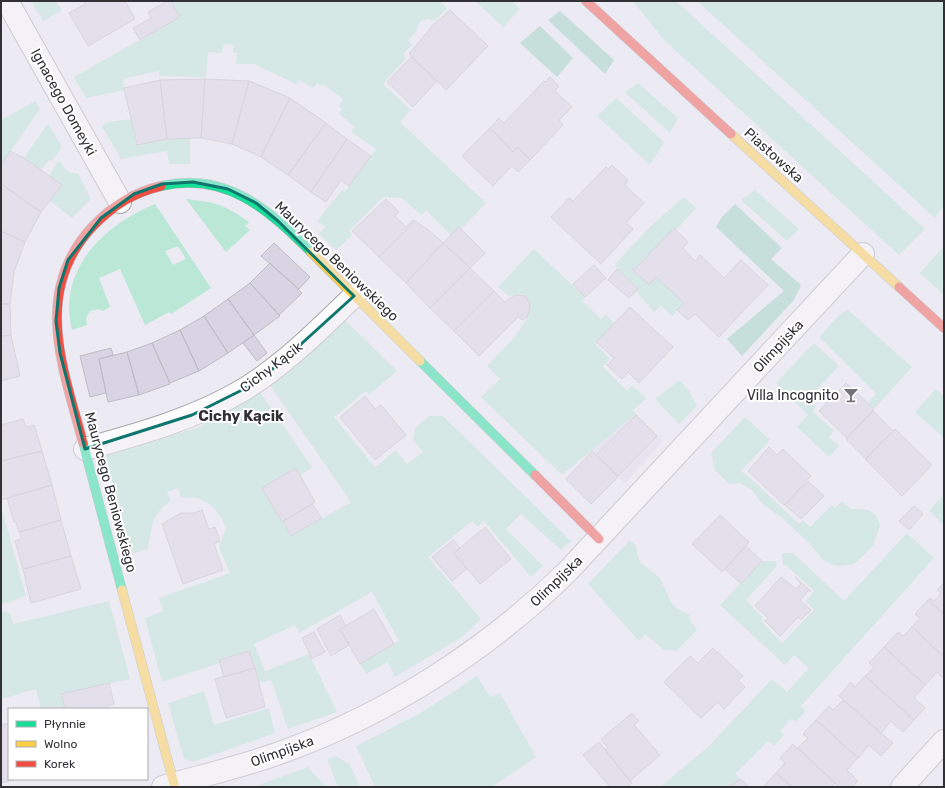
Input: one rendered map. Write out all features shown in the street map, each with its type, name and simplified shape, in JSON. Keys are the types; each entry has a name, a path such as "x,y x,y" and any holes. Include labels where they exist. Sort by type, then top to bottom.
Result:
{"street":[{"name":"Ignacego Domeyki","path":"7,1 120,202"},
{"name":"Piastowska","path":"586,1 944,328"},
{"name":"Maurycego Beniowskiego","path":"168,785 57,335 56,321 59,288 68,260 77,246 101,218 120,202 150,187 170,182 207,184 232,190 256,203 278,221 599,539"},
{"name":"Olimpijska","path":"168,785 256,761 312,740 411,691 478,647 552,587 599,539 863,254"},
{"name":"Cichy Kącik","path":"85,449 169,424 206,409 241,391 278,365 354,296"},
{"path":"902,787 944,741"}],"highlighted area":[{"path":"193,182 228,189 256,203 278,221 354,296 278,365 244,389 192,415 85,449 60,353 56,321 59,288 68,260 101,218 134,194 162,184"}],"shaded area":[{"path":"636,414 663,441 625,483 592,451"}],"green space":[{"path":"31,1 56,1 62,10 43,21"},
{"path":"171,1 440,1 447,8 435,21 429,19 420,21 416,32 408,40 412,45 403,54 406,58 383,84 411,110 400,122 486,203 461,229 451,235 426,210 421,215 402,198 383,197 349,231 352,235 336,250 319,234 326,227 317,221 342,190 345,192 376,149 351,132 355,127 339,114 342,109 339,106 343,99 324,85 322,86 317,83 314,88 299,80 296,84 254,64 236,64 237,53 233,53 234,45 224,44 222,53 208,52 206,77 159,76 159,71 123,79 125,90 86,98 74,77 180,17"},
{"path":"475,1 512,1 520,9 503,27"},
{"path":"633,1 676,1 925,229 899,255 664,40"},
{"path":"697,1 944,1 944,205 935,218"},
{"path":"560,11 614,60 605,74 548,20"},
{"path":"540,26 573,58 557,77 520,43"},
{"path":"638,83 678,118 670,133 625,92"},
{"path":"616,98 664,142 650,165 597,116"},
{"path":"35,101 40,109 1,165 1,120"},
{"path":"131,119 137,145 167,139 190,138 190,164 169,164 167,151 121,159 102,126 109,122"},
{"path":"48,123 62,147 52,161 49,160 41,170 24,158"},
{"path":"59,160 68,172 78,174 91,199 72,218 50,201 62,185 49,176"},
{"path":"755,190 799,229 787,241 741,200"},
{"path":"684,197 696,208 676,230 673,229 635,269 632,269 649,284 656,277 684,303 672,316 661,305 654,312 636,291 638,288 617,269 615,264 653,224"},
{"path":"186,199 205,201 226,208 249,222 245,226 250,230 226,252"},
{"path":"155,204 211,288 171,314 169,312 145,325 120,269 99,278 110,307 103,311 98,309 90,311 86,318 87,325 72,330 69,308 71,288 78,269 89,252 102,237 118,224","holes":["178,246 186,259 173,265 165,251"]},
{"path":"735,204 782,248 771,259 801,285 794,300 742,356 727,339 784,291 716,227 722,217"},
{"path":"944,246 944,295 920,273"},
{"path":"534,249 585,297 582,301 601,319 606,315 614,323 595,344 610,359 603,367 627,391 632,386 647,398 633,410 636,414 562,475 481,397 500,379 487,366 516,335 528,316 530,307 526,297 519,295 509,296 498,287"},
{"path":"848,310 912,367 874,409 868,403 876,394 819,337 841,313"},
{"path":"345,320 397,371 369,395 366,391 334,417 375,467 396,450 407,464 423,452 413,440 415,428 429,416 443,416 571,541 561,550 521,514 506,529 543,566 531,577 484,521 478,527 472,521 428,557 481,619 462,637 395,677 388,662 366,674 360,664 399,641 372,592 299,633 295,625 254,644 265,671 309,654 337,712 288,729 271,680 259,683 249,651 219,659 220,663 162,682 145,618 163,611 159,598 230,573 219,547 226,528 219,514 214,508 197,498 181,498 178,488 167,492 171,501 164,506 156,516 148,549 131,554 106,458 108,454 199,427 259,391 312,467 300,476 295,468 262,488 291,536 351,502 270,385 277,381"},
{"path":"814,343 839,366 809,398 816,406 813,412 834,431 829,437 839,446 829,457 797,427 808,415 776,383"},
{"path":"679,380 689,391 697,406 679,424 655,399"},
{"path":"936,389 944,396 944,438 915,412"},
{"path":"745,417 770,440 741,471 756,483 799,524 803,520 810,527 832,505 835,508 842,501 851,509 865,509 876,516 880,525 873,546 854,564 840,566 824,561 808,542 781,517 762,504 751,489 739,483 729,484 715,470 711,453"},
{"path":"944,494 944,525 929,511"},
{"path":"1,506 26,596 1,605"},
{"path":"907,533 934,558 801,706 806,711 796,722 791,719 780,731 784,735 774,746 768,741 735,774 740,779 727,787 660,787 707,748 772,679 787,692 809,668 794,655 785,665 720,605 762,561 776,561 777,566 746,600 763,618 761,621 782,643 814,610 806,601 814,591 786,565 783,566 782,553 793,553 844,601"},
{"path":"630,540 636,546 638,558 641,563 660,578 672,604 681,611 689,614 691,622 697,630 676,651 663,649 645,634 639,641 588,584"},
{"path":"109,601 130,679 61,694 65,708 41,708 36,689 1,699 1,610 10,613 13,624"},
{"path":"477,676 490,697 500,693 536,757 492,787 375,787 356,746 419,714"},
{"path":"204,691 214,725 269,708 275,733 193,762 184,759 168,703"},
{"path":"336,756 350,765 360,787 338,787 327,759"},
{"path":"308,767 326,787 253,787"}],"building":[{"path":"84,1 125,1 135,19 88,46 69,13 85,4"},
{"path":"167,1 171,1 180,17 140,40 133,28 151,18 148,12"},
{"path":"450,10 488,46 446,90 409,54 433,25"},
{"path":"411,57 437,81 413,107 387,82"},
{"path":"550,77 559,86 555,91 572,107 559,120 563,125 530,160 518,147 513,152 490,128 499,118 504,123 544,81 545,82"},
{"path":"205,79 201,138 167,139 160,80"},
{"path":"205,79 249,81 232,144 201,138"},
{"path":"160,80 167,139 137,145 124,88"},
{"path":"249,81 290,98 261,157 232,144"},
{"path":"290,98 326,123 288,175 261,157"},
{"path":"326,123 347,139 311,192 288,175"},
{"path":"490,128 513,152 518,147 530,160 518,172 512,166 493,186 462,156"},
{"path":"347,139 371,156 349,186 341,180 326,202 311,192"},
{"path":"10,151 24,158 62,185 41,212 1,184 1,165"},
{"path":"612,165 628,180 625,185 644,203 626,223 633,229 601,264 551,217 569,198 573,201 606,167 608,169"},
{"path":"1,184 41,212 25,242 1,231"},
{"path":"386,199 399,212 395,216 406,227 413,220 415,221 379,257 352,231"},
{"path":"415,221 430,231 443,243 406,283 379,257"},
{"path":"459,227 485,253 470,268 443,243"},
{"path":"674,228 688,242 683,248 695,261 700,255 724,278 741,260 768,285 719,337 695,314 688,320 677,310 684,303 656,277 649,285 632,269 635,269"},
{"path":"1,231 25,242 14,272 10,304 1,304"},
{"path":"274,243 310,277 299,289 261,256"},
{"path":"443,243 470,268 430,308 406,283"},
{"path":"270,263 302,293 279,315 250,283"},
{"path":"594,265 606,278 585,297 573,284"},
{"path":"470,268 494,291 454,331 430,308"},
{"path":"617,269 638,289 629,298 608,280"},
{"path":"250,283 280,316 254,335 228,299"},
{"path":"494,291 505,302 515,295 525,296 530,304 529,311 527,317 522,320 518,317 479,356 454,331"},
{"path":"228,299 254,335 228,353 204,316"},
{"path":"1,304 10,304 11,335 1,336"},
{"path":"630,307 673,347 639,383 628,372 622,379 607,365 614,358 596,342"},
{"path":"204,316 228,353 199,371 180,330"},
{"path":"180,330 199,371 170,383 152,343"},
{"path":"11,335 20,376 1,381 1,336"},
{"path":"254,335 267,353 257,361 243,343"},
{"path":"152,343 170,384 139,395 127,352"},
{"path":"111,348 113,355 99,359 106,393 90,397 80,356"},
{"path":"127,352 139,395 108,402 99,359"},
{"path":"846,383 874,409 847,438 819,411"},
{"path":"365,396 375,409 381,405 406,435 375,460 340,417"},
{"path":"873,411 893,431 866,459 846,439"},
{"path":"636,415 657,436 618,476 596,455"},
{"path":"23,419 26,427 34,425 42,451 1,461 1,425"},
{"path":"895,429 932,465 902,496 865,459"},
{"path":"769,447 777,455 783,449 811,476 784,505 748,471"},
{"path":"42,451 52,485 1,500 1,461"},
{"path":"592,451 618,477 591,504 566,479"},
{"path":"296,468 315,502 282,522 262,488"},
{"path":"808,481 824,496 801,519 785,505"},
{"path":"52,485 61,520 19,532 16,522 14,522 7,498"},
{"path":"312,504 322,518 291,536 283,521"},
{"path":"914,506 923,514 909,530 899,521"},
{"path":"202,510 209,529 215,527 220,541 214,544 223,570 183,584 162,524 181,513 194,513"},
{"path":"720,515 749,542 722,572 692,544"},
{"path":"61,520 71,556 23,569 15,541 21,539 20,532"},
{"path":"485,527 511,559 480,584 454,553"},
{"path":"453,540 460,548 454,553 467,569 452,581 432,557"},
{"path":"746,546 762,561 741,584 725,569"},
{"path":"71,556 81,589 31,603 23,569"},
{"path":"781,577 796,589 801,584 795,577 811,591 808,591 800,600 811,610 801,620 798,617 780,636 764,620 766,621 768,618 755,606"},
{"path":"944,583 944,614 928,600 930,598 934,601 941,593 937,590"},
{"path":"928,600 944,614 944,657 912,627 920,618 915,614"},
{"path":"374,609 394,644 360,664 340,629"},
{"path":"340,615 346,626 340,629 349,645 331,656 317,629"},
{"path":"912,627 944,657 944,679 937,672 925,685 884,647 898,632 903,636"},
{"path":"314,632 325,652 312,659 302,638"},
{"path":"884,647 925,685 914,698 925,708 914,720 865,676 874,667 869,663"},
{"path":"713,648 743,676 738,680 745,687 724,709 718,702 701,718 664,682 690,656 698,663"},
{"path":"249,651 255,668 224,677 219,660"},
{"path":"255,668 265,707 226,718 215,679"},
{"path":"865,676 914,720 903,732 891,721 881,733 839,696 851,682 855,687"},
{"path":"109,683 114,704 107,706 107,708 65,708 61,694"},
{"path":"843,700 893,743 881,756 869,745 858,758 816,720 829,706 833,710"},
{"path":"632,713 639,721 634,725 660,755 630,781 605,750 608,748 601,739"},
{"path":"816,720 858,758 847,770 858,781 852,787 839,787 798,748 808,738 803,734"},
{"path":"8,723 8,780 13,780 1,783 1,725"},
{"path":"599,742 632,783 626,787 610,787 583,755"},
{"path":"793,744 835,783 831,787 792,787 776,773 785,763 780,758"},
{"path":"776,773 792,787 763,787"},
{"path":"740,779 749,787 728,787"}],"traffic: fast":[{"path":"161,186 184,183 206,184 226,189 244,197 262,208 279,221 311,252"},
{"path":"420,361 535,475"},
{"path":"83,443 122,590"}],"traffic: slow":[{"path":"731,134 899,287"},
{"path":"311,252 420,361"},
{"path":"122,590 174,784"}],"traffic: jam":[{"path":"586,1 731,134"},
{"path":"83,443 61,359 58,331 58,304 62,278 74,252 92,227 99,220 132,196 161,186"},
{"path":"899,287 944,328"},
{"path":"535,475 599,539"}],"place":[{"name":"Villa Incognito","path":"851,395"}],"district":[{"name":"Cichy Kącik","path":"241,416"}]}
